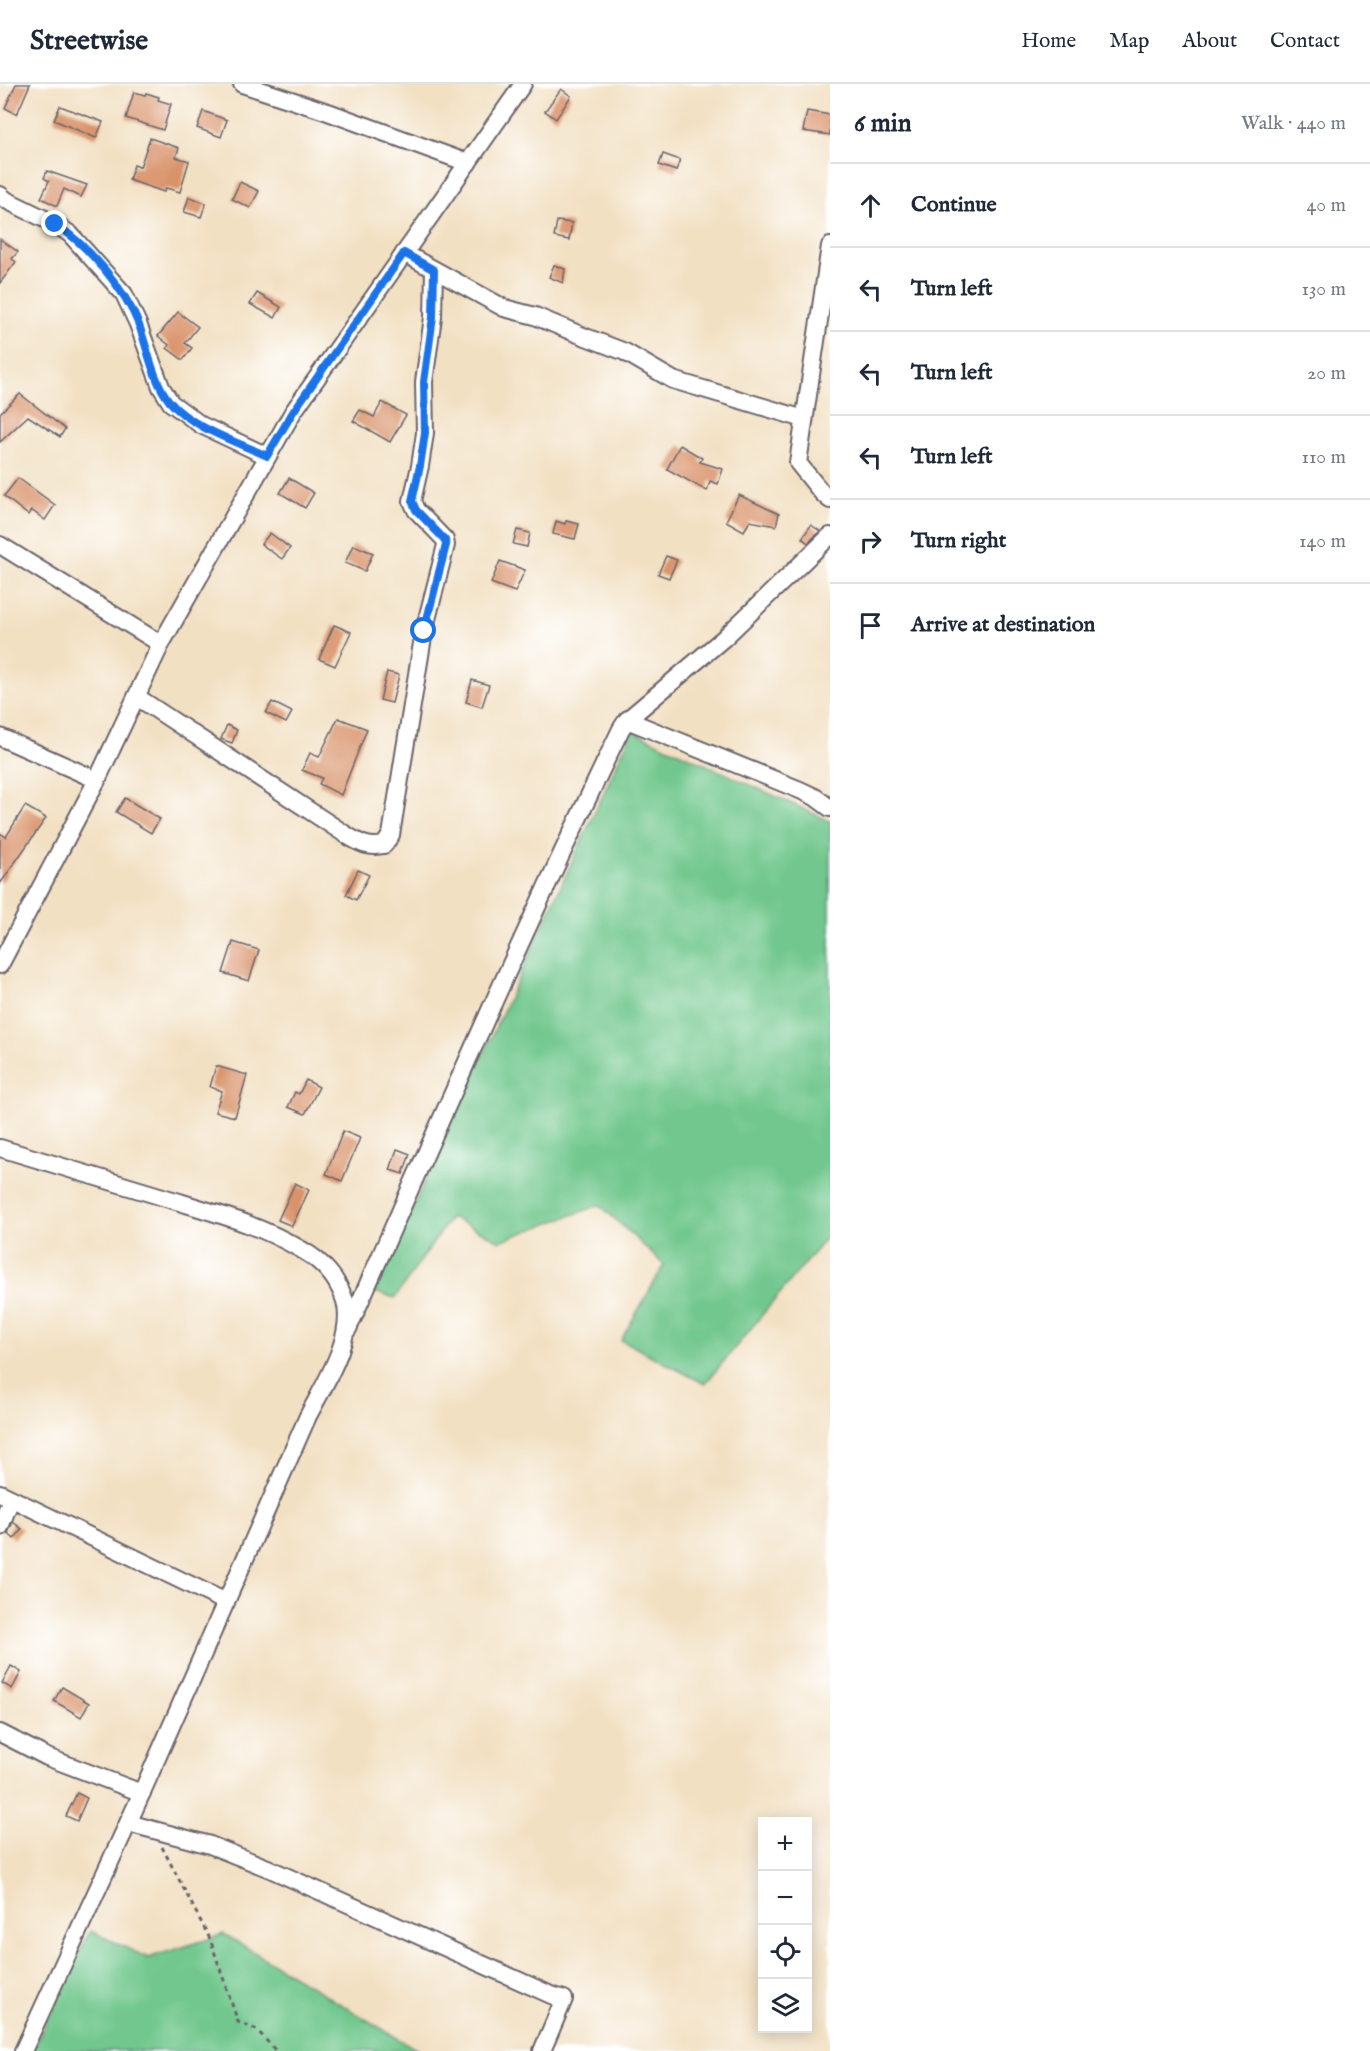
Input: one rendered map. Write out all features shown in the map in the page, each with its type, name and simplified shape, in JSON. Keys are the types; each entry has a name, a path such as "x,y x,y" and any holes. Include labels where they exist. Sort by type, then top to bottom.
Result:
{"street":[{"path":"242,84 328,112 468,163"},
{"path":"0,965 97,780 161,644 267,456 311,385 523,84"},
{"path":"0,195 70,234 124,294 138,324 161,387 171,403 201,425 267,456"},
{"path":"830,246 798,463 830,500"},
{"path":"404,253 504,308 535,316 625,352 673,380 804,419"},
{"path":"137,697 366,846 384,845 391,835 424,631 446,545 445,540 416,510 412,501 425,433 424,382 433,317 434,270"},
{"path":"23,2051 128,1823 576,823 627,720 724,638 830,536"},
{"path":"0,545 161,644"},
{"path":"627,720 800,790 816,797 830,808"},
{"path":"0,737 97,780"},
{"path":"0,1148 219,1214 272,1234 303,1250 325,1266 339,1285 345,1303 346,1319 343,1341"},
{"path":"0,1527 6,1496 226,1602"},
{"path":"0,1733 47,1757 141,1793"},
{"path":"128,1823 210,1845 270,1869 564,2000 542,2051"}],"path":[{"path":"153,1830 210,1939 238,2022 257,2030 276,2051"}],"green space":[{"path":"632,731 830,821 830,1233 705,1384 621,1340 664,1265 600,1205 500,1241 451,1217 395,1298 374,1292"},
{"path":"90,1931 148,1958 224,1934 419,2051 32,2051"}],"building":[{"path":"16,84 30,84 17,114 5,108"},
{"path":"561,89 571,96 556,119 545,111"},
{"path":"134,92 159,97 158,100 171,104 163,130 126,118"},
{"path":"60,106 103,122 96,138 54,120"},
{"path":"203,111 227,120 221,137 197,128"},
{"path":"807,111 830,115 830,135 803,131"},
{"path":"150,138 179,148 176,157 189,161 180,192 166,188 164,192 129,180 134,165 140,167"},
{"path":"663,154 680,160 676,171 659,165"},
{"path":"47,171 87,185 81,197 64,189 57,206 41,198 49,181 44,178"},
{"path":"240,182 259,191 250,208 232,199"},
{"path":"189,197 206,203 201,217 184,212"},
{"path":"557,221 572,223 569,240 554,237"},
{"path":"0,239 18,252 12,259 16,262 0,283"},
{"path":"554,265 565,269 563,283 549,277"},
{"path":"257,293 281,307 275,318 250,304"},
{"path":"178,312 198,327 185,343 192,348 183,360 167,348 169,345 158,336"},
{"path":"20,394 65,429 60,437 28,416 0,442 0,413"},
{"path":"382,402 406,415 390,442 353,421 360,410 374,417"},
{"path":"680,445 702,458 700,462 723,469 718,484 710,481 707,491 667,469"},
{"path":"18,478 55,505 45,520 31,510 28,515 4,496"},
{"path":"289,478 314,493 305,508 280,493"},
{"path":"739,495 779,514 776,526 750,521 744,531 726,521"},
{"path":"556,521 565,524 566,521 579,524 575,539 553,534"},
{"path":"811,525 820,531 808,543 802,538"},
{"path":"517,530 530,533 527,547 513,544"},
{"path":"270,533 290,548 282,559 261,544"},
{"path":"353,545 373,553 365,571 345,563"},
{"path":"666,556 677,560 669,578 658,574"},
{"path":"500,561 525,570 515,592 491,583"},
{"path":"334,625 351,632 335,666 319,659"},
{"path":"387,672 399,675 392,703 380,700"},
{"path":"472,680 489,685 482,707 466,702"},
{"path":"272,702 292,712 286,723 266,713"},
{"path":"338,718 367,729 341,795 319,784 322,778 302,770 310,753 319,757"},
{"path":"227,725 237,730 232,743 221,739"},
{"path":"125,798 160,819 151,833 116,812"},
{"path":"25,806 46,818 0,884 0,833 6,837"},
{"path":"358,870 369,875 356,900 346,895"},
{"path":"233,942 259,950 249,981 223,973"},
{"path":"216,1066 247,1075 235,1117 215,1112 222,1091 210,1087"},
{"path":"306,1080 319,1087 305,1114 288,1107 295,1092 299,1094"},
{"path":"343,1131 360,1138 342,1181 326,1174"},
{"path":"397,1149 410,1154 403,1174 390,1170"},
{"path":"295,1183 309,1190 292,1226 278,1220"},
{"path":"13,1522 22,1529 14,1539 8,1533"},
{"path":"11,1666 21,1672 12,1689 2,1683"},
{"path":"62,1687 89,1703 81,1717 54,1701"},
{"path":"77,1793 87,1798 77,1821 66,1816"}],"route":[{"path":"55,224 80,243 124,294 138,324 161,387 171,403 201,425 267,456 323,366 404,253 434,270 433,317 424,382 425,433 412,501 416,510 445,540 446,545 424,631"}]}
